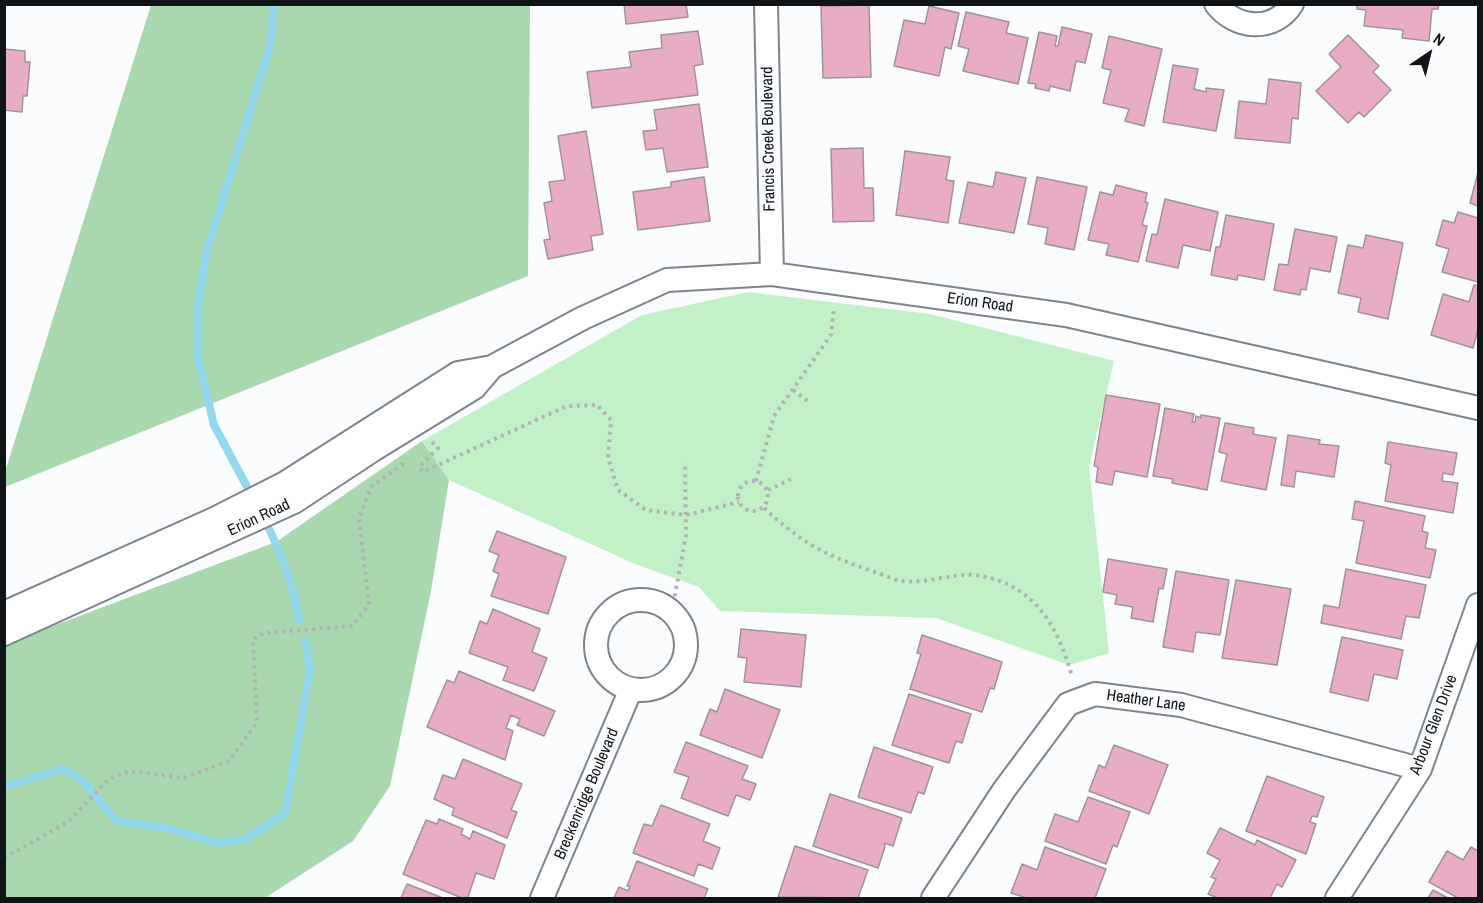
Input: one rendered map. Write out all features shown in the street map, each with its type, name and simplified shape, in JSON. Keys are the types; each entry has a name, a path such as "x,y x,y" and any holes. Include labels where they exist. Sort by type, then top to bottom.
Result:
{"street":[{"name":"Francis Creek Boulevard","path":"766,4 772,274"},
{"path":"1216,4 1234,21 1249,25 1263,25 1278,19 1292,4"},
{"name":"Erion Road","path":"4,634 289,493 458,373 492,366 583,318 666,280 772,274 1066,315 1479,408"},
{"name":"Erion Road","path":"4,613 219,527"},
{"path":"645,600 659,603 672,611 681,623 686,637 686,652 681,666 672,678 660,686 646,690 631,689 617,683 606,673 598,660 596,645 598,631 605,617 616,607 630,601 645,600"},
{"name":"Arbour Glen Drive","path":"1337,898 1420,769 1479,606"},
{"name":"Breckenridge Boulevard","path":"542,898 631,689"},
{"name":"Heather Lane","path":"1079,700 1095,694 1181,705 1420,769"},
{"path":"933,898 1004,790 1068,704 1079,700"}],"path":[{"path":"756,481 774,417 831,335 837,282"},
{"path":"793,390 809,402"},
{"path":"424,448 433,442 438,448 419,466 423,472 567,406 597,405 611,420 608,457 618,490 646,510 686,515 739,502"},
{"path":"4,858 68,822 110,778 130,771 184,778 229,761 257,722 253,639 264,633 352,626 369,605 359,518 371,487 407,461"},
{"path":"672,611 686,535 685,462"},
{"path":"768,490 795,477"},
{"path":"756,481 768,490"},
{"path":"756,481 742,485 738,494 739,502 751,511 764,508"},
{"path":"764,508 768,500 768,490"},
{"path":"764,508 796,537 833,558 903,581 975,575 1010,585 1044,611 1062,644 1079,700"}],"green space":[{"path":"151,5 530,5 528,276 5,487 5,472"},
{"path":"748,292 930,314 1114,361 1089,467 1109,653 1069,665 936,618 720,611 699,587 635,564 449,480 422,441 642,315"},
{"path":"422,441 449,480 431,591 390,786 353,841 265,898 5,898 5,644 276,542"}],"building":[{"path":"624,4 686,4 688,17 626,24"},
{"path":"1357,4 1439,4 1438,9 1432,9 1429,41 1402,38 1403,30 1364,26 1366,10 1357,9"},
{"path":"869,5 871,77 823,78 821,6"},
{"path":"929,6 959,13 951,49 945,47 939,76 894,66 904,20 925,24"},
{"path":"966,12 1009,22 1006,33 1028,38 1018,84 963,71 969,49 958,46"},
{"path":"1062,27 1092,34 1085,63 1076,61 1070,91 1050,86 1049,91 1035,88 1036,84 1028,83 1039,32 1057,36 1055,46 1058,46"},
{"path":"698,31 703,64 694,66 698,95 592,108 587,72 631,67 629,52 662,48 661,35"},
{"path":"1348,35 1379,66 1373,72 1391,90 1364,117 1359,112 1348,123 1316,91 1341,67 1329,54"},
{"path":"1109,36 1162,49 1144,126 1125,121 1129,109 1103,103 1111,70 1102,68"},
{"path":"4,49 25,51 25,62 30,62 27,96 23,96 22,112 4,110"},
{"path":"1173,65 1198,69 1194,89 1206,92 1206,88 1224,90 1216,131 1163,122"},
{"path":"1269,79 1301,83 1298,119 1292,118 1290,143 1235,138 1239,101 1266,104"},
{"path":"699,104 708,167 667,172 663,148 646,150 643,131 657,130 654,110"},
{"path":"586,131 603,234 591,236 593,250 548,259 544,240 550,239 544,203 552,201 549,182 565,180 558,136"},
{"path":"863,148 864,188 873,188 874,221 833,222 831,149"},
{"path":"905,151 950,157 946,180 954,181 948,223 896,215"},
{"path":"996,172 1026,178 1014,233 959,223 968,182 993,187"},
{"path":"1478,172 1478,206 1470,203"},
{"path":"704,177 710,221 638,230 633,192 671,187 671,182"},
{"path":"1037,177 1087,187 1074,250 1045,244 1048,228 1028,224"},
{"path":"1116,185 1147,193 1145,202 1148,203 1142,225 1147,226 1138,262 1106,255 1109,244 1088,240 1100,192 1113,195"},
{"path":"1165,199 1218,212 1210,251 1183,245 1178,268 1146,261 1152,234 1157,235"},
{"path":"1458,212 1478,218 1478,282 1442,272 1449,249 1436,245 1443,220 1454,223"},
{"path":"1226,215 1274,224 1264,280 1238,275 1237,280 1211,275 1216,247 1220,247"},
{"path":"1295,229 1337,237 1330,272 1310,268 1306,290 1301,289 1300,295 1274,290 1279,264 1288,265"},
{"path":"1366,235 1403,243 1388,319 1358,312 1361,298 1338,293 1348,245 1363,248"},
{"path":"1474,285 1478,286 1478,329 1473,348 1431,335 1443,294 1469,302"},
{"path":"1106,395 1160,404 1147,477 1115,471 1112,485 1096,482 1098,467 1094,466"},
{"path":"1165,408 1194,414 1192,422 1195,422 1196,416 1201,418 1201,415 1220,418 1207,490 1172,483 1173,479 1153,476"},
{"path":"1225,423 1254,428 1253,434 1276,438 1266,490 1221,481 1227,454 1219,452"},
{"path":"1288,435 1320,440 1319,444 1339,446 1334,477 1296,471 1294,487 1281,485"},
{"path":"1388,442 1457,453 1453,475 1443,473 1442,481 1458,483 1453,513 1385,501 1391,465 1385,463"},
{"path":"1355,501 1425,516 1422,531 1428,533 1425,548 1436,550 1430,578 1356,563 1364,521 1352,519"},
{"path":"497,531 566,557 548,614 491,596 499,574 493,571 499,555 489,551"},
{"path":"1108,559 1167,569 1163,589 1159,588 1153,622 1131,618 1133,607 1115,604 1117,595 1103,592"},
{"path":"1346,569 1426,585 1419,618 1406,616 1401,639 1321,623 1324,605 1339,608"},
{"path":"1176,571 1229,580 1220,635 1196,632 1193,652 1163,647"},
{"path":"1236,580 1291,589 1277,665 1222,658"},
{"path":"493,609 540,629 532,652 547,658 534,691 503,680 508,667 469,653 480,621 487,624"},
{"path":"741,629 806,635 801,687 744,682 747,658 738,657"},
{"path":"922,635 1002,662 994,689 990,688 982,712 910,689 921,654 917,653"},
{"path":"1342,637 1403,650 1397,679 1374,674 1368,701 1330,692"},
{"path":"459,671 555,711 544,736 517,725 520,719 511,715 506,728 513,731 505,760 427,727 447,680 454,683"},
{"path":"725,689 780,710 762,758 700,735 710,709 717,712"},
{"path":"909,694 971,714 962,743 956,741 949,763 892,745"},
{"path":"686,742 748,766 742,779 756,784 750,800 736,795 728,816 681,798 689,777 674,772"},
{"path":"1114,745 1168,765 1149,814 1089,791 1099,765 1105,768"},
{"path":"874,747 933,767 924,794 918,792 911,813 858,797"},
{"path":"463,759 522,784 511,810 517,812 507,838 452,815 454,808 434,799 443,775 455,779"},
{"path":"1267,776 1324,797 1317,817 1312,816 1310,822 1316,824 1306,854 1246,831"},
{"path":"830,794 902,818 893,846 884,843 885,847 878,868 813,846"},
{"path":"1088,797 1130,812 1117,847 1113,845 1106,864 1045,841 1055,814 1078,822"},
{"path":"661,805 710,824 703,841 720,848 712,869 698,864 694,876 633,853 644,824 652,826"},
{"path":"439,819 463,829 461,834 470,839 473,831 505,845 494,879 476,873 468,897 462,898 403,874 426,820 437,824"},
{"path":"1220,828 1255,845 1257,840 1296,860 1282,887 1277,884 1270,898 1218,898 1208,894 1216,879 1211,877 1220,860 1207,853"},
{"path":"795,846 868,870 858,898 778,897"},
{"path":"1045,847 1106,869 1095,898 1027,898 1011,893 1022,864 1037,870"},
{"path":"1471,847 1478,851 1478,898 1458,898 1429,882 1447,851 1463,860"},
{"path":"637,861 708,889 704,898 614,898 619,887 628,891 630,886 627,886"},
{"path":"407,884 443,898 401,898"},
{"path":"1433,890 1448,898 1428,898"}],"waterway":[{"path":"253,498 214,425 198,358 198,303 207,250 270,46 274,4"},
{"path":"263,517 286,568 299,621"},
{"path":"4,787 63,769 82,780 116,821 167,828 218,843 246,839 285,813 310,670 305,641"}]}
